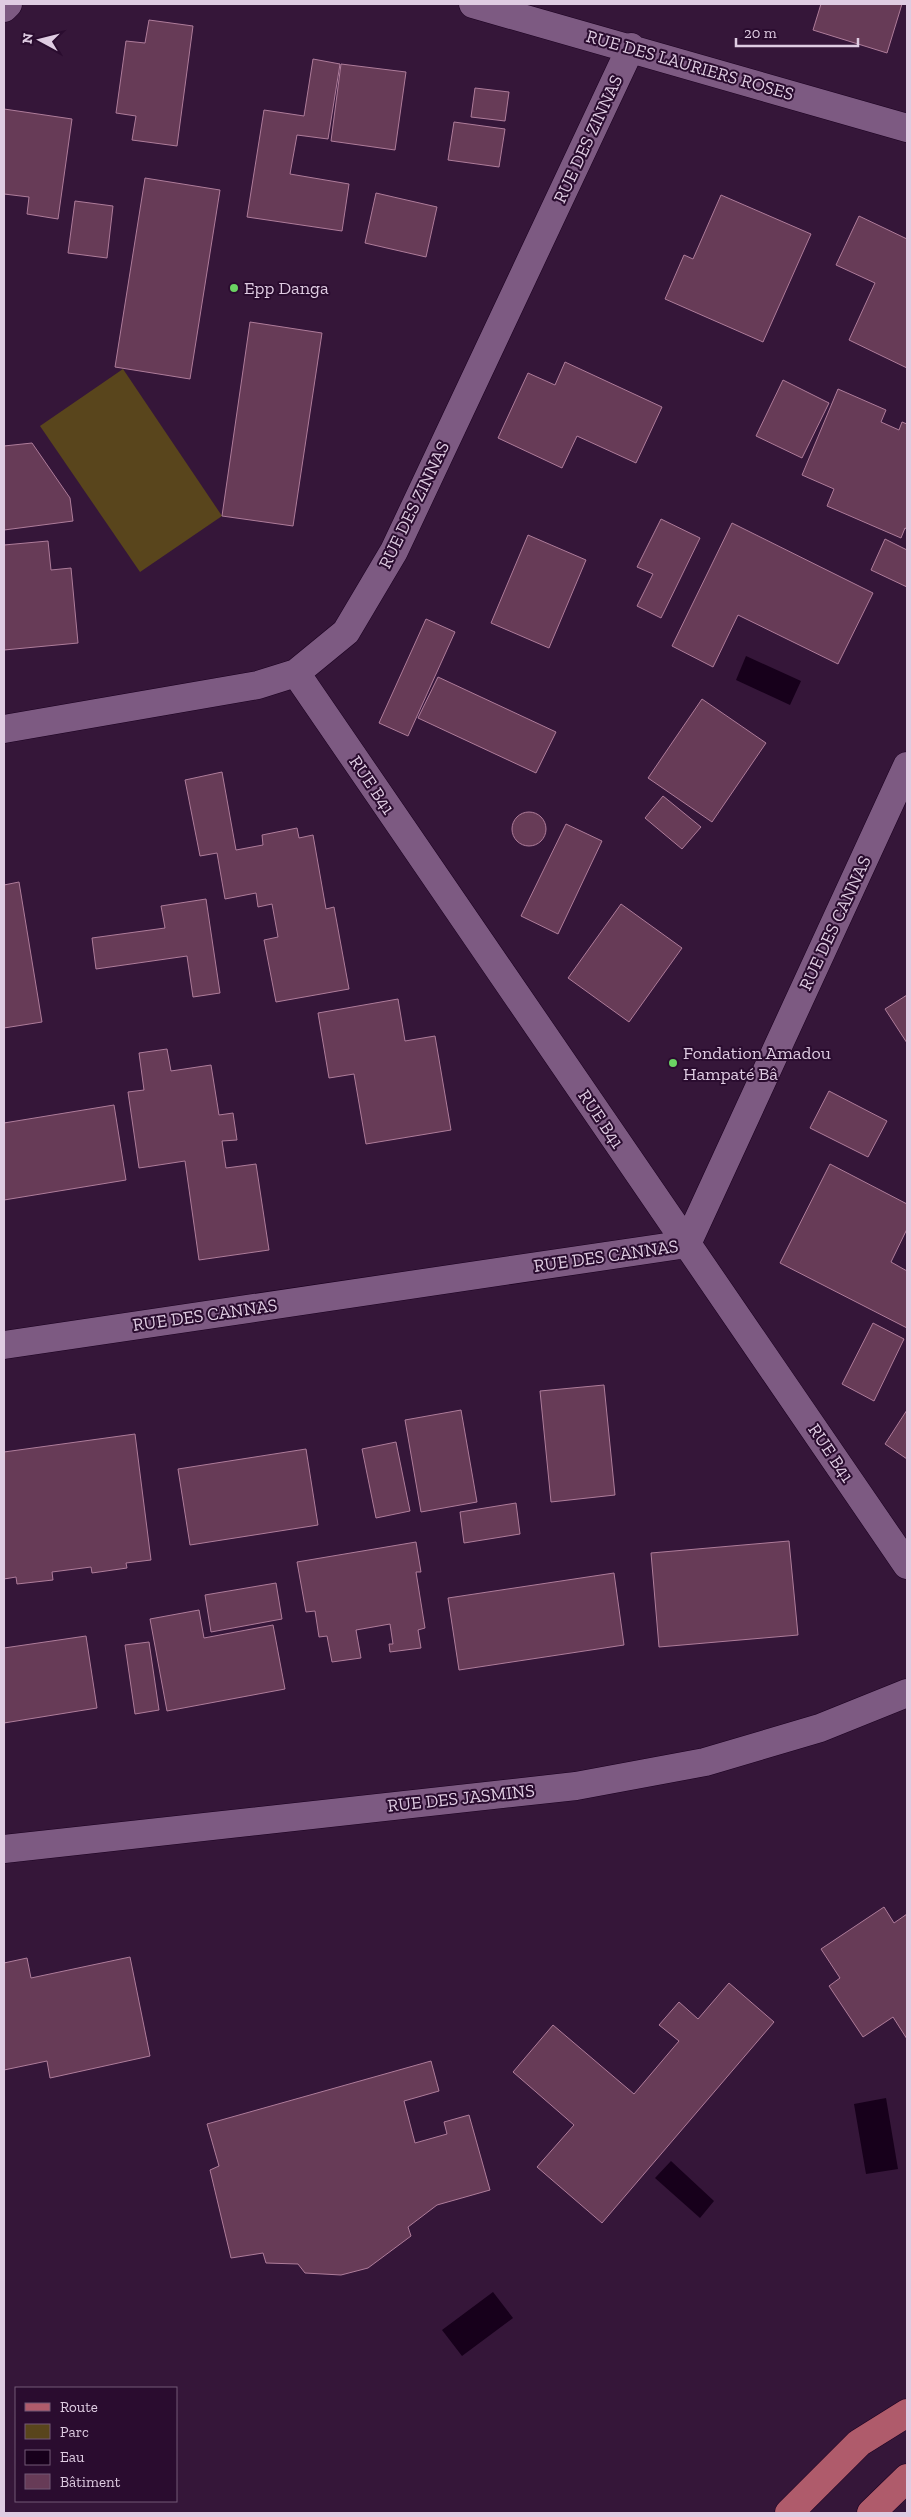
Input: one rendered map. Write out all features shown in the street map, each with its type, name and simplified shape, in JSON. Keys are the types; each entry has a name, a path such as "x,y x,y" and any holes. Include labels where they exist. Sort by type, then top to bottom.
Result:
{"main road":[{"path":"789,2513 859,2443 907,2413"},
{"path":"871,2513 907,2478"}],"street":[{"path":"4,8 8,4"},
{"name":"RUE DES LAURIERS ROSES","path":"473,4 631,47 907,128"},
{"name":"RUE DES ZINNAS","path":"4,729 258,686 296,673 346,632 394,551 631,47"},
{"name":"RUE B41","path":"296,673 907,1564"},
{"name":"RUE DES CANNAS","path":"4,1345 687,1244 907,766"},
{"name":"RUE DES JASMINS","path":"4,1850 576,1786 705,1762 820,1728 907,1693"}],"green space":[{"path":"123,369 222,516 140,572 40,426"}],"water":[{"path":"746,656 801,681 790,705 736,680"},
{"path":"886,2098 898,2169 866,2174 854,2104"},
{"path":"671,2161 714,2201 700,2218 655,2178"},
{"path":"493,2292 513,2318 462,2356 442,2330"}],"building":[{"path":"821,4 902,4 887,53 813,30"},
{"path":"149,20 193,26 177,146 132,140 136,116 116,113 126,41 145,43"},
{"path":"313,59 340,64 328,139 297,135 290,174 349,184 342,231 247,217 264,110 304,116"},
{"path":"341,64 406,72 395,150 331,141"},
{"path":"475,88 509,92 505,121 471,117"},
{"path":"4,109 72,119 58,219 27,214 29,197 4,194"},
{"path":"454,122 505,129 499,167 448,160"},
{"path":"145,178 220,190 190,379 115,367"},
{"path":"376,193 437,207 426,257 365,243"},
{"path":"721,195 811,234 763,342 665,299 684,255 693,259"},
{"path":"75,201 113,206 107,258 68,253"},
{"path":"859,216 907,239 907,368 849,340 875,283 836,265"},
{"path":"250,322 322,333 293,526 222,516"},
{"path":"565,362 662,407 636,463 577,436 562,468 498,438 528,373 555,385"},
{"path":"783,380 829,403 802,458 756,436"},
{"path":"838,389 886,410 881,422 899,430 902,422 907,424 907,529 905,528 901,538 827,506 834,489 802,475"},
{"path":"32,443 70,498 73,521 4,530 4,446"},
{"path":"661,519 700,538 661,618 637,606 653,574 637,567"},
{"path":"732,523 873,593 838,664 738,615 713,667 672,646"},
{"path":"528,535 586,560 549,648 491,623"},
{"path":"885,539 907,550 907,587 871,570"},
{"path":"48,541 51,570 71,568 78,643 4,650 4,545"},
{"path":"426,619 455,632 408,736 379,723"},
{"path":"438,677 556,732 536,773 418,718"},
{"path":"702,699 766,743 712,822 648,778"},
{"path":"222,772 236,850 263,845 262,835 297,828 299,838 313,835 326,909 334,907 349,989 276,1002 264,940 278,937 272,904 258,907 256,893 225,899 217,853 200,856 185,780"},
{"path":"663,796 701,827 682,849 645,818"},
{"path":"529,812 536,813 541,817 545,822 545,836 541,841 536,845 529,846 522,845 517,841 513,836 512,829 513,822 517,817 522,813"},
{"path":"566,824 602,841 558,934 521,916"},
{"path":"19,882 42,1022 4,1028 4,885"},
{"path":"206,899 220,993 193,997 187,956 96,969 92,938 165,928 161,906"},
{"path":"621,904 682,948 629,1022 568,978"},
{"path":"907,995 907,1043 885,1009"},
{"path":"398,999 405,1041 435,1036 451,1130 366,1144 354,1074 329,1078 318,1013"},
{"path":"167,1049 171,1071 211,1065 219,1115 233,1113 237,1140 222,1141 226,1168 256,1164 269,1250 199,1260 185,1161 139,1168 128,1092 144,1090 139,1053"},
{"path":"829,1091 887,1121 868,1157 810,1128"},
{"path":"114,1105 126,1180 4,1200 4,1123"},
{"path":"830,1164 907,1204 907,1229 891,1262 907,1271 907,1328 780,1263"},
{"path":"873,1323 904,1339 874,1401 842,1384"},
{"path":"604,1385 615,1495 551,1502 540,1391"},
{"path":"461,1410 477,1502 421,1512 405,1420"},
{"path":"907,1410 907,1459 885,1444"},
{"path":"135,1434 151,1560 126,1563 127,1568 92,1573 91,1567 52,1572 53,1580 17,1584 16,1577 4,1579 4,1452"},
{"path":"396,1442 410,1511 376,1518 362,1449"},
{"path":"306,1449 318,1525 190,1545 178,1469"},
{"path":"516,1503 520,1534 464,1543 460,1512"},
{"path":"789,1541 798,1635 659,1647 651,1553"},
{"path":"416,1542 421,1572 416,1572 425,1628 418,1630 421,1648 390,1652 389,1644 393,1644 390,1624 356,1630 361,1658 332,1662 327,1636 319,1637 315,1611 306,1612 297,1562"},
{"path":"614,1573 624,1645 459,1670 448,1598"},
{"path":"276,1583 282,1619 211,1632 205,1595"},
{"path":"199,1610 204,1638 273,1625 285,1689 167,1711 150,1619"},
{"path":"86,1636 97,1708 4,1723 4,1648"},
{"path":"149,1642 159,1710 135,1714 125,1645"},
{"path":"884,1907 894,1923 907,1914 907,2039 893,2017 863,2037 829,1986 840,1978 821,1949"},
{"path":"130,1957 150,2056 50,2078 47,2061 4,2070 4,1963 27,1958 31,1978"},
{"path":"729,1983 774,2022 602,2223 537,2167 574,2125 513,2072 553,2025 634,2094 679,2041 659,2025 679,2002 698,2019"},
{"path":"431,2061 439,2091 404,2101 415,2143 447,2134 444,2122 469,2115 490,2190 437,2205 408,2227 411,2236 368,2268 341,2275 305,2273 298,2264 266,2263 263,2253 231,2258 210,2170 219,2166 207,2124"}],"place":[{"name":"Epp Danga","path":"234,288"},
{"name":"Fondation Amadou Hampaté Bâ","path":"673,1063"}]}
